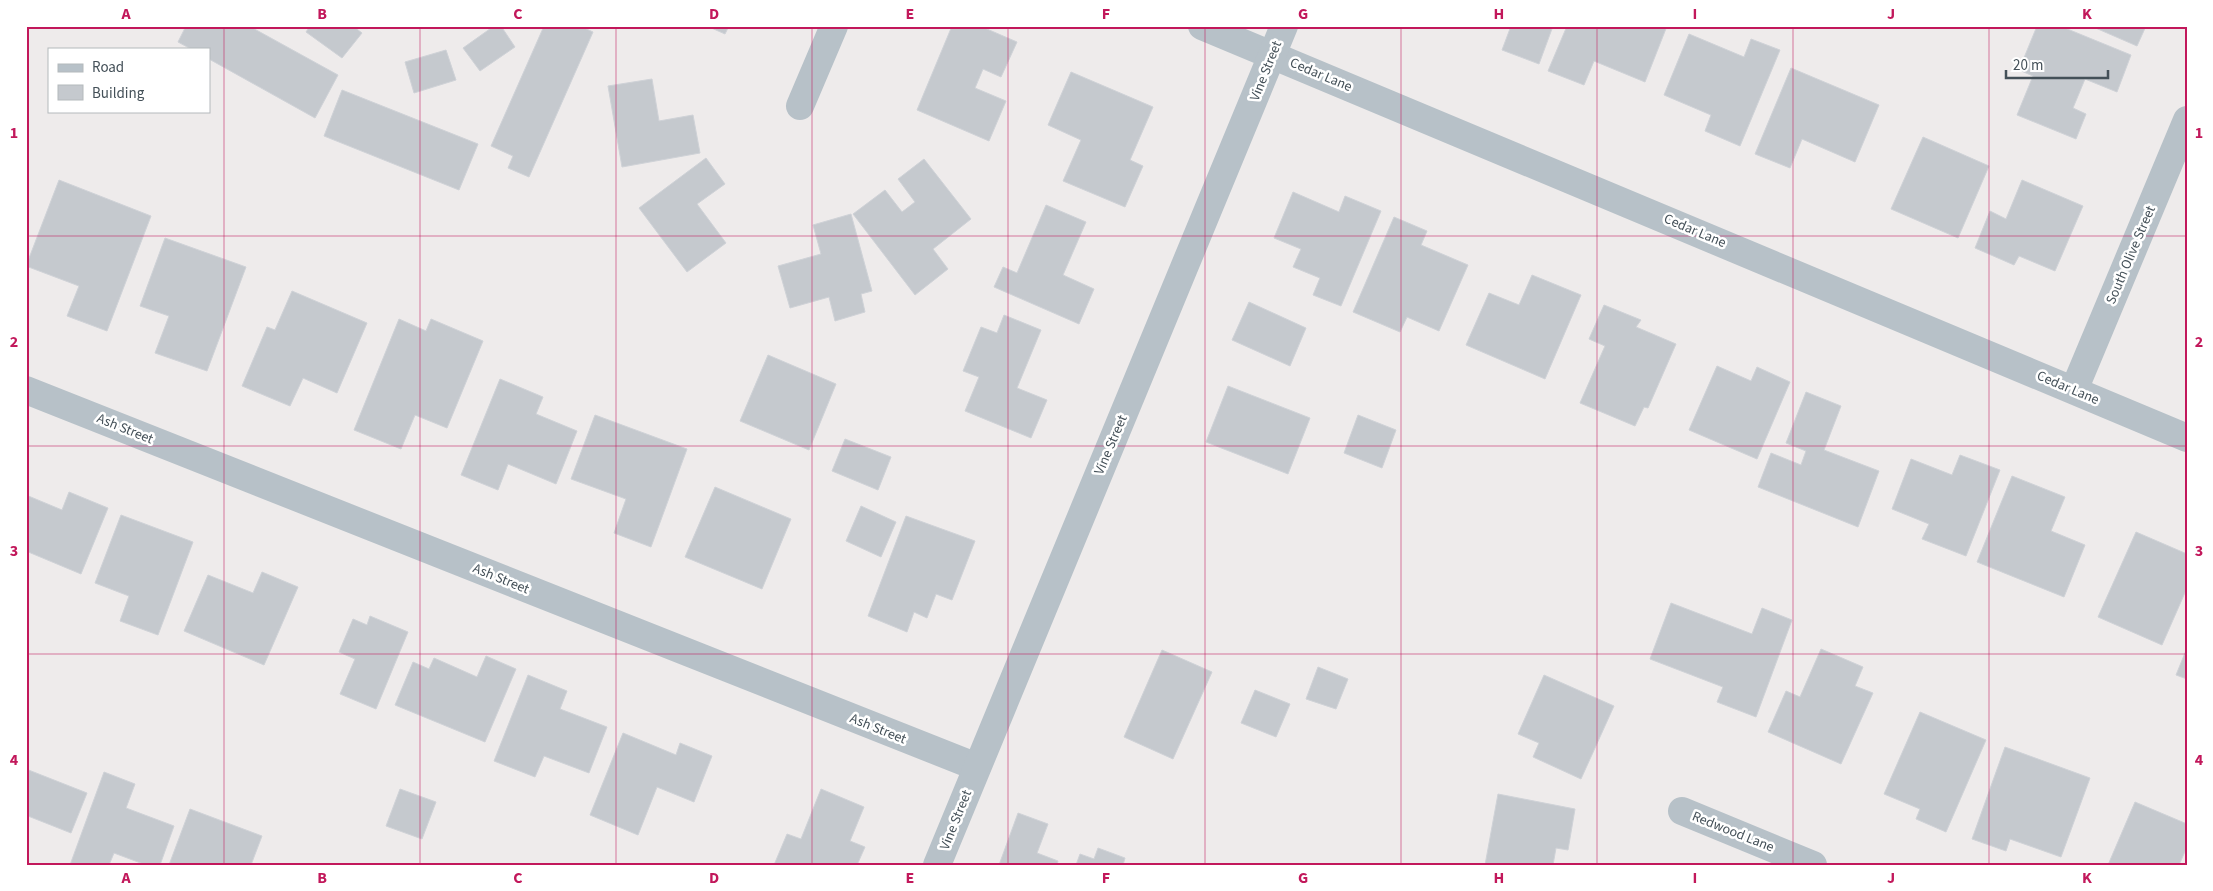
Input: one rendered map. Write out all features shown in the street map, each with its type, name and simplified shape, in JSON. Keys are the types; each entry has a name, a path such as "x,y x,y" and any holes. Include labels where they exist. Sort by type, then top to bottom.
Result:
{"street":[{"path":"800,106 834,26"},
{"name":"Cedar Lane","path":"1202,26 2187,438"},
{"name":"Vine Street","path":"937,865 1284,26"},
{"name":"South Olive Street","path":"2074,390 2187,120"},
{"name":"Ash Street","path":"26,390 977,767"},
{"name":"Redwood Lane","path":"1682,811 1813,865"}],"building":[{"path":"186,26 249,26 338,75 315,118 210,60 210,48 189,48 178,42"},
{"path":"310,26 353,26 362,33 342,58 306,32"},
{"path":"494,26 501,26 515,47 480,71 463,48"},
{"path":"544,26 580,26 593,32 529,177 508,168 513,156 491,146"},
{"path":"707,26 729,26 725,34"},
{"path":"952,26 980,26 1017,42 1001,77 983,69 975,88 1006,101 989,141 917,110"},
{"path":"1511,26 1553,26 1539,64 1502,50"},
{"path":"1567,26 1667,26 1645,82 1594,61 1584,85 1548,71"},
{"path":"2037,26 2060,26 2131,55 2117,92 2085,79 2073,108 2086,114 2076,139 2017,115 2033,76 2019,70"},
{"path":"2091,26 2146,26 2137,46"},
{"path":"1689,34 1744,57 1751,39 1780,50 1740,146 1705,131 1711,115 1664,95"},
{"path":"446,50 456,80 414,93 405,62"},
{"path":"1791,68 1879,105 1855,162 1802,139 1790,168 1755,154"},
{"path":"1071,72 1153,107 1130,160 1143,166 1125,207 1063,181 1081,140 1048,125"},
{"path":"652,79 659,121 693,115 700,153 622,167 608,86"},
{"path":"342,90 478,144 459,190 324,136"},
{"path":"1923,137 1989,166 1958,238 1891,209"},
{"path":"706,158 725,184 697,204 726,243 687,272 639,208"},
{"path":"924,159 971,219 933,249 948,269 915,295 853,214 885,190 902,212 915,202 898,179"},
{"path":"59,180 151,216 107,331 67,316 79,286 26,266"},
{"path":"2022,180 2083,206 2055,271 2019,256 2014,265 1975,248 1990,211 2006,219"},
{"path":"1293,192 1339,212 1345,196 1381,211 1341,306 1313,295 1320,278 1293,267 1301,249 1274,238"},
{"path":"1046,205 1086,222 1063,275 1094,289 1079,324 994,287 1003,267 1017,273"},
{"path":"851,214 872,291 861,294 865,312 835,321 829,297 790,308 778,266 821,254 813,225"},
{"path":"1394,217 1427,231 1421,245 1468,265 1439,331 1407,317 1400,332 1353,312"},
{"path":"165,238 246,267 207,371 155,353 169,316 140,306"},
{"path":"1532,275 1581,295 1545,379 1466,345 1489,293 1519,305"},
{"path":"292,291 367,323 337,393 303,378 290,406 242,386 267,327 275,330"},
{"path":"1249,302 1306,328 1290,366 1232,340"},
{"path":"1604,305 1641,320 1636,327 1676,344 1648,408 1644,407 1635,426 1580,403 1605,346 1589,339"},
{"path":"1004,315 1041,330 1017,388 1047,400 1031,438 965,411 979,377 963,371 981,327 997,333"},
{"path":"399,319 426,331 431,319 483,341 447,428 415,415 401,449 354,430"},
{"path":"768,355 836,384 809,450 740,421"},
{"path":"1717,366 1751,381 1757,367 1790,382 1757,459 1689,430"},
{"path":"500,379 543,397 536,414 577,431 556,484 508,464 498,490 461,475"},
{"path":"1228,386 1310,418 1288,474 1206,442"},
{"path":"1806,392 1841,406 1824,450 1879,471 1858,527 1758,487 1771,453 1801,465 1806,451 1786,443"},
{"path":"595,415 687,449 651,547 614,533 626,499 571,479"},
{"path":"1358,415 1396,430 1382,468 1344,453"},
{"path":"845,439 891,457 878,490 832,471"},
{"path":"1960,455 2000,470 1966,556 1922,539 1929,524 1892,509 1911,459 1952,475"},
{"path":"2012,476 2065,497 2051,531 2085,545 2064,597 1977,562"},
{"path":"715,487 791,519 762,589 685,557"},
{"path":"69,492 108,508 81,574 26,551 26,495 62,510"},
{"path":"861,506 896,522 881,557 846,541"},
{"path":"121,515 193,542 158,635 120,621 129,596 95,583"},
{"path":"906,516 975,541 952,600 936,594 927,618 914,612 907,632 868,616"},
{"path":"2136,532 2187,554 2187,588 2162,645 2098,617"},
{"path":"262,572 298,587 264,665 184,631 208,575 253,593"},
{"path":"1671,603 1752,634 1762,608 1792,620 1756,717 1717,702 1723,687 1650,659"},
{"path":"370,616 408,632 376,709 340,694 355,659 339,652 353,619 367,625"},
{"path":"2187,648 2187,679 2176,675"},
{"path":"1821,649 1863,667 1855,686 1873,693 1841,764 1768,732 1786,691 1800,697"},
{"path":"1162,650 1212,672 1173,759 1124,737"},
{"path":"486,656 516,669 485,742 395,705 413,662 429,669 434,658 477,677"},
{"path":"1318,667 1348,679 1336,709 1306,699"},
{"path":"528,675 567,691 560,709 607,727 589,773 544,756 535,777 494,761"},
{"path":"1544,675 1614,706 1581,779 1533,757 1539,743 1518,734"},
{"path":"1255,690 1290,704 1276,737 1241,723"},
{"path":"1920,712 1986,740 1946,832 1916,819 1920,809 1884,794"},
{"path":"623,733 676,755 680,743 712,756 694,802 657,787 638,835 590,815"},
{"path":"2005,747 2090,778 2061,857 2010,839 2006,851 1972,839"},
{"path":"26,769 87,793 71,833 28,816 26,820"},
{"path":"104,772 135,784 126,808 174,826 160,865 146,865 114,853 109,865 70,865"},
{"path":"400,789 436,802 422,839 386,826"},
{"path":"821,789 864,807 850,841 865,847 857,865 774,865 787,834 801,839"},
{"path":"1498,794 1575,809 1568,850 1556,848 1553,865 1485,865"},
{"path":"2135,802 2187,824 2187,847 2179,865 2108,865"},
{"path":"190,809 262,836 251,865 169,865"},
{"path":"1018,813 1048,824 1037,853 1058,861 1057,865 999,865"},
{"path":"1098,848 1125,858 1123,865 1076,865 1080,854 1094,859"}]}
